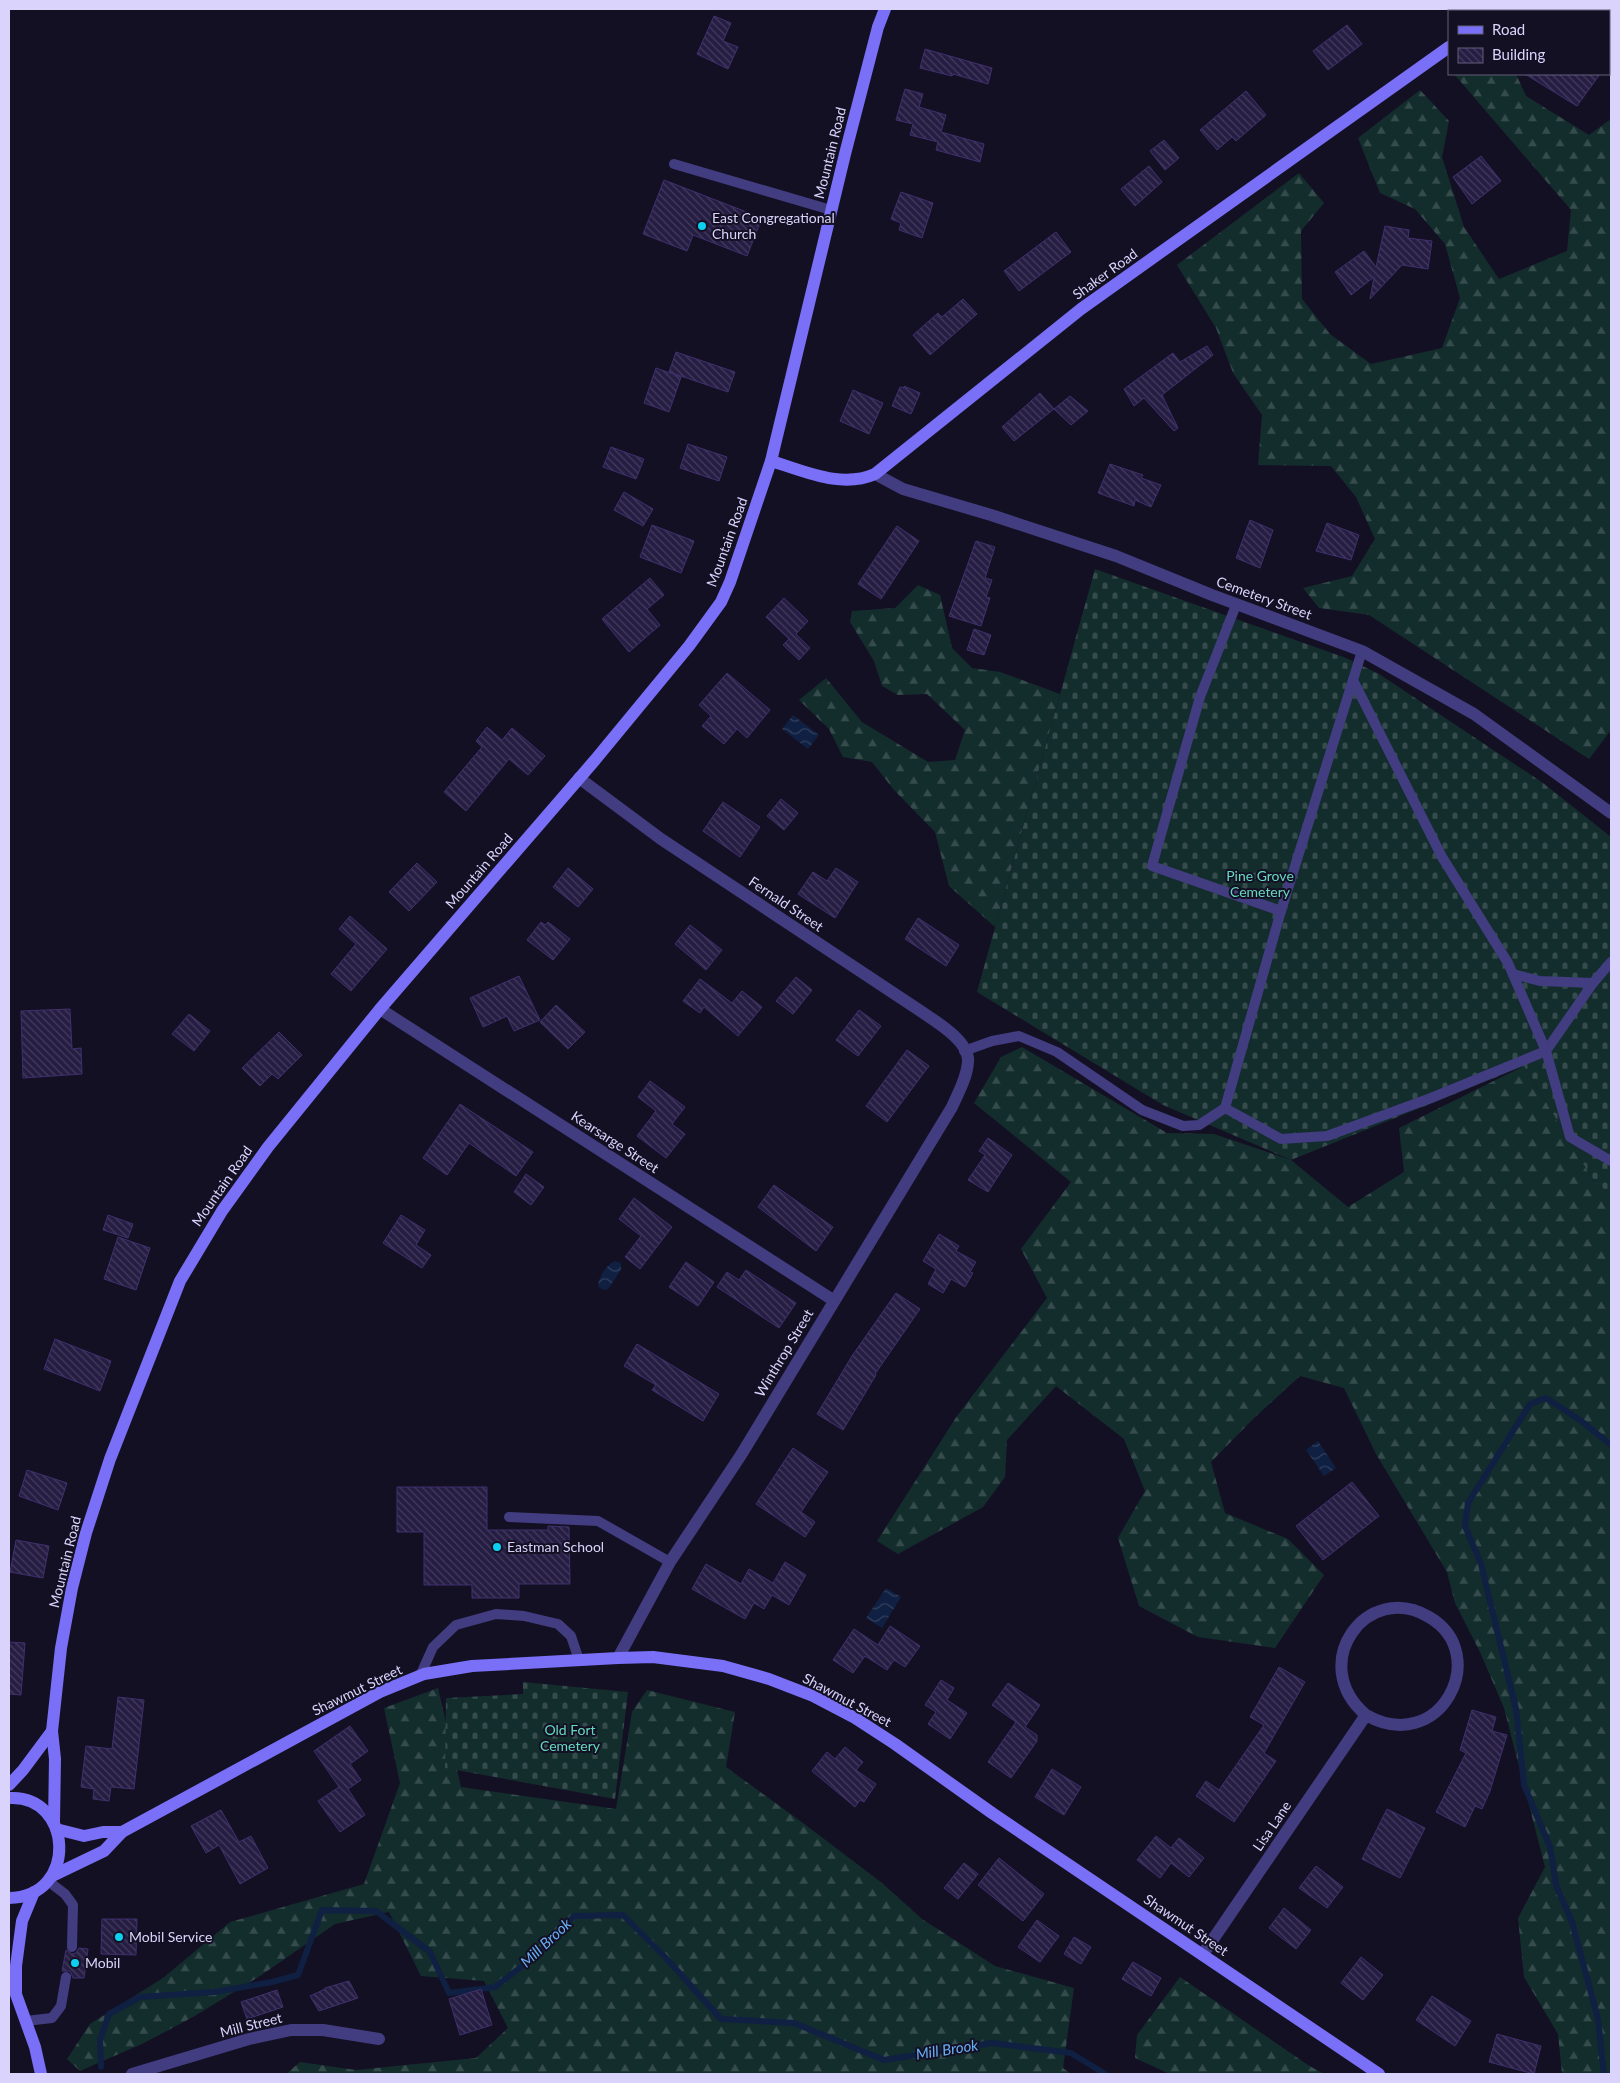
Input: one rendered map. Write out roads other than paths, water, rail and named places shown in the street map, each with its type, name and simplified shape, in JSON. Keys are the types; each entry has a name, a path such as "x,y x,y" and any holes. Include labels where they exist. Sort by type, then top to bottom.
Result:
{"main road":[{"name":"Mountain Road","path":"50,1878 60,1855 60,1844 55,1826 55,1759 52,1731 61,1648 72,1588 86,1533 110,1459 180,1281 222,1211 268,1147 380,1008 579,778 689,646 721,602 730,582 771,461 864,78 885,9"},
{"name":"Shaker Road","path":"771,461 836,481 862,480 875,474 1081,309 1448,48"},
{"name":"Shawmut Street","path":"34,1892 50,1878 104,1851 122,1832 380,1692 420,1676 472,1666 618,1658 653,1657 723,1666 769,1679 813,1696 855,1718 1379,2074"},
{"path":"9,1785 23,1770 52,1731"},
{"path":"9,1798 28,1801 43,1810 55,1826"},
{"name":"Shawmut Street","path":"55,1826 84,1836 103,1832 122,1832"},
{"path":"9,1898 19,1898 34,1892"},
{"path":"16,1992 16,1966 22,1921 34,1892"},
{"path":"9,1978 26,2021 41,2074"}],"street":[{"name":"Cemetery Street","path":"875,474 903,489 991,515 1116,556 1236,604 1362,651 1474,714 1611,813"},
{"name":"Fernald Street","path":"579,778 661,839 927,1015 958,1038 966,1056"},
{"name":"Kearsarge Street","path":"380,1008 833,1300"},
{"name":"Winthrop Street","path":"618,1658 670,1562 740,1454 952,1107 962,1085 966,1056"},
{"path":"1409,1609 1430,1617 1446,1632 1456,1652 1457,1674 1451,1694 1437,1712 1408,1725 1386,1724 1366,1715 1350,1699 1342,1678 1342,1656 1350,1635 1366,1619 1386,1610 1409,1609"},
{"name":"Lisa Lane","path":"1203,1954 1366,1715"},
{"name":"Mill Street","path":"132,2074 249,2039 291,2030 323,2030 379,2039"}],"lane":[{"path":"674,164 831,210"},
{"path":"1236,604 1200,697 1152,866 1281,911"},
{"path":"966,1056 992,1041 1019,1036 1057,1052 1142,1110 1183,1126 1199,1125 1225,1108 1281,911 1362,651"},
{"path":"1353,680 1442,857 1508,963 1546,1052 1570,1137 1611,1161"},
{"path":"1225,1108 1281,1139 1327,1136 1431,1098 1546,1052 1593,983 1611,962"},
{"path":"1513,974 1540,981 1593,983"},
{"path":"509,1517 598,1521 670,1562"},
{"path":"420,1676 433,1647 456,1625 496,1614 524,1616 558,1624 571,1636 579,1660"},
{"path":"50,1878 73,1904 72,1948"},
{"path":"26,2021 52,2018 61,2006 66,1978"}],"water":[{"path":"793,715 819,735 808,749 782,729"},
{"path":"614,1261 621,1263 621,1270 608,1289 603,1290 598,1286 601,1275"},
{"path":"1318,1441 1336,1468 1324,1476 1306,1450"},
{"path":"886,1588 901,1597 882,1628 866,1618"}],"waterway":[{"path":"1604,2074 1598,2019 1572,1922 1556,1885 1550,1847 1524,1785 1516,1709 1481,1564 1465,1526 1468,1503 1530,1404 1546,1398 1580,1420 1611,1445"},
{"name":"Mill Brook","path":"101,2067 100,2040 109,2014 140,1997 215,1992 272,1982 298,1975 322,1910 376,1911 430,1952 449,1993 495,1987 543,1950 574,1916 623,1915 665,1957 721,2019 794,2023 884,2060 992,2043 1071,2053 1105,2074"}],"place":[{"name":"East Congregational Church","path":"702,226"},
{"name":"Eastman School","path":"497,1547"},
{"name":"Mobil Service","path":"119,1937"},
{"name":"Mobil","path":"75,1963"}],"park label":[{"name":"Pine Grove Cemetery","path":"1260,884"},
{"name":"Old Fort Cemetery","path":"570,1738"}]}
